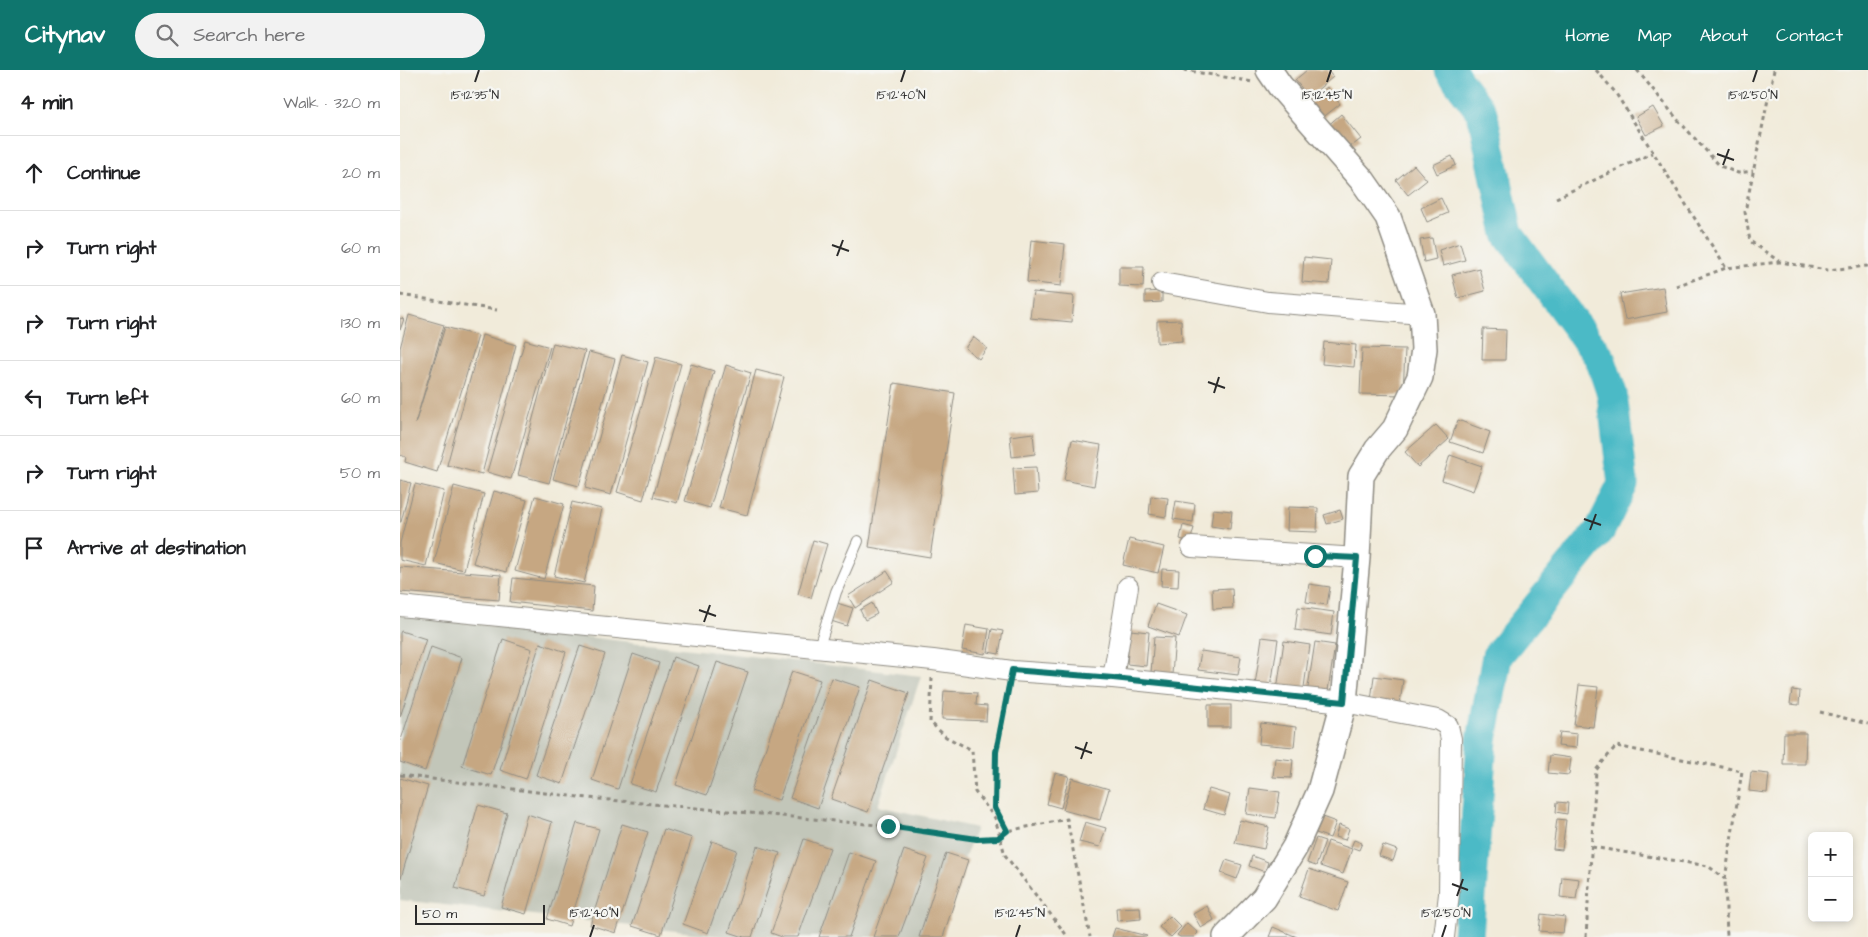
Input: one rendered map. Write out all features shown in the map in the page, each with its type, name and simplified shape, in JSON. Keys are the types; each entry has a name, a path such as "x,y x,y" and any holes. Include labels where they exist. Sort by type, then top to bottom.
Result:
{"street":[{"path":"1226,937 1264,898 1294,847 1320,791 1344,702 1357,558 1361,476 1377,450 1394,428 1420,377 1424,349 1422,314 1388,217 1363,180 1275,78"},
{"path":"1162,283 1268,302 1422,314"},
{"path":"1192,547 1357,558"},
{"path":"1113,678 1128,587"},
{"path":"400,606 818,650 933,660 1012,670 1113,678 1344,702 1438,720 1448,726 1451,739 1449,894 1444,937"}],"lane":[{"path":"818,650 836,592 858,541"}],"path":[{"path":"1184,70 1275,78"},
{"path":"1596,70 1615,92 1726,268"},
{"path":"1637,70 1678,120 1720,166 1738,173 1753,171"},
{"path":"1774,70 1745,212 1750,241 1780,262"},
{"path":"1556,198 1652,153"},
{"path":"1676,286 1726,268 1780,262 1827,270 1868,266"},
{"path":"400,295 497,310"},
{"path":"933,660 930,722 946,737 972,750 975,792 995,818 998,838 1005,855 1068,937"},
{"path":"1007,831 995,808 996,752 1012,670"},
{"path":"1820,712 1868,724"},
{"path":"1586,937 1596,770 1616,746 1742,771 1725,879 1727,937"},
{"path":"400,775 578,797 888,826 977,839 998,838 1007,831 1067,819 1090,937"},
{"path":"1592,847 1708,866 1725,879"}],"shaded area":[{"path":"400,615 921,676 878,806 976,828 935,937 729,937 400,900"}],"building":[{"path":"1307,70 1327,70 1333,77 1309,97 1295,80"},
{"path":"1327,87 1340,104 1321,119 1308,102"},
{"path":"1653,107 1664,126 1646,135 1636,117"},
{"path":"1341,114 1361,139 1344,152 1325,128"},
{"path":"1452,156 1456,165 1437,174 1433,165"},
{"path":"1414,165 1427,180 1408,195 1396,180"},
{"path":"1441,198 1448,213 1427,222 1421,208"},
{"path":"1432,238 1436,259 1424,262 1420,240"},
{"path":"1031,240 1065,244 1061,286 1027,282"},
{"path":"1460,243 1465,260 1443,266 1439,250"},
{"path":"1304,257 1331,260 1329,284 1302,282"},
{"path":"1119,267 1144,267 1143,287 1119,286"},
{"path":"1479,268 1485,291 1458,298 1452,275"},
{"path":"1663,287 1667,312 1625,320 1620,294"},
{"path":"1162,291 1162,302 1145,303 1145,292"},
{"path":"1033,292 1073,296 1072,322 1030,318"},
{"path":"409,315 444,325 415,424 445,327 478,336 437,472 405,462 406,457 400,455 400,348"},
{"path":"400,318 404,319 400,330"},
{"path":"1181,320 1182,341 1157,343 1157,321"},
{"path":"1483,329 1506,330 1505,360 1482,360"},
{"path":"482,335 516,345 482,474 447,465"},
{"path":"973,337 987,348 979,359 965,348"},
{"path":"525,340 550,347 511,479 487,472"},
{"path":"1324,342 1356,345 1354,367 1322,364"},
{"path":"553,343 585,351 549,483 518,475"},
{"path":"1362,348 1405,349 1403,395 1360,394"},
{"path":"589,352 615,359 579,486 553,479"},
{"path":"622,355 648,362 611,495 585,488"},
{"path":"656,357 681,364 643,500 617,492"},
{"path":"691,364 714,371 677,503 653,497"},
{"path":"726,365 751,373 710,508 685,501"},
{"path":"756,370 784,377 747,515 719,508"},
{"path":"894,383 955,393 930,557 869,547"},
{"path":"1458,420 1490,432 1483,453 1450,442"},
{"path":"1436,425 1449,439 1418,467 1405,452"},
{"path":"1033,433 1035,454 1012,457 1010,436"},
{"path":"1072,440 1101,445 1094,486 1064,480"},
{"path":"1450,455 1482,466 1473,491 1442,480"},
{"path":"1036,467 1038,493 1015,495 1013,468"},
{"path":"400,480 411,483 401,522 400,522"},
{"path":"415,484 444,491 426,566 400,560 400,543"},
{"path":"454,486 484,494 464,570 434,563"},
{"path":"494,491 527,500 506,572 473,563"},
{"path":"535,496 564,504 544,579 515,571"},
{"path":"1151,496 1168,498 1166,517 1149,514"},
{"path":"1176,501 1195,504 1193,522 1173,519"},
{"path":"572,502 602,509 584,583 554,576"},
{"path":"1288,507 1318,508 1317,532 1287,531"},
{"path":"1213,509 1232,511 1230,529 1211,526"},
{"path":"1340,510 1343,519 1327,524 1324,515"},
{"path":"1183,525 1194,528 1190,542 1180,539"},
{"path":"1129,539 1164,547 1158,573 1123,565"},
{"path":"813,540 827,544 811,598 798,594"},
{"path":"400,567 501,575 499,600 400,592"},
{"path":"1162,569 1179,570 1178,587 1161,586"},
{"path":"887,571 894,582 855,608 848,596"},
{"path":"513,578 594,586 592,611 510,602"},
{"path":"1309,584 1330,587 1327,605 1306,602"},
{"path":"1232,588 1233,608 1213,609 1212,589"},
{"path":"837,603 853,608 847,626 831,621"},
{"path":"872,603 877,614 865,620 860,610"},
{"path":"1156,604 1187,615 1179,637 1148,626"},
{"path":"1298,607 1334,612 1331,635 1295,630"},
{"path":"966,625 989,629 985,654 962,650"},
{"path":"992,629 1003,631 999,654 988,652"},
{"path":"1130,630 1149,632 1146,666 1127,664"},
{"path":"401,631 426,639 400,717 400,633"},
{"path":"1154,637 1175,638 1172,674 1151,672"},
{"path":"1262,637 1278,639 1271,687 1255,685"},
{"path":"503,639 532,649 491,775 462,766"},
{"path":"1284,641 1310,645 1303,694 1277,690"},
{"path":"1315,642 1335,645 1327,697 1307,694"},
{"path":"540,643 566,652 526,779 500,770"},
{"path":"580,646 605,654 562,784 536,775"},
{"path":"431,647 462,658 425,771 400,762 400,743"},
{"path":"1201,651 1241,657 1238,675 1198,670"},
{"path":"633,654 659,663 618,789 592,780"},
{"path":"673,657 699,666 656,792 630,784"},
{"path":"717,662 748,672 707,795 676,785"},
{"path":"792,671 820,680 779,800 751,791"},
{"path":"1374,676 1403,680 1400,704 1371,701"},
{"path":"832,678 860,687 818,808 790,798"},
{"path":"872,680 909,693 868,812 831,799"},
{"path":"1579,685 1598,687 1593,727 1574,725"},
{"path":"1792,690 1800,691 1799,705 1790,704"},
{"path":"944,691 977,693 976,705 987,706 986,721 942,719"},
{"path":"1208,705 1231,705 1231,727 1208,727"},
{"path":"1261,723 1296,727 1294,747 1259,744"},
{"path":"1560,732 1577,734 1576,748 1558,746"},
{"path":"1784,733 1806,733 1805,764 1783,764"},
{"path":"1550,755 1571,758 1569,775 1548,773"},
{"path":"1275,758 1293,760 1291,778 1273,777"},
{"path":"1751,772 1769,774 1767,793 1749,791"},
{"path":"1055,773 1069,776 1061,808 1047,804"},
{"path":"400,778 428,786 401,878 400,878"},
{"path":"1072,778 1109,789 1100,820 1063,810"},
{"path":"1250,788 1280,792 1276,818 1246,814"},
{"path":"1209,789 1230,795 1224,815 1203,809"},
{"path":"1557,802 1568,803 1567,814 1556,812"},
{"path":"478,805 507,813 484,896 455,888"},
{"path":"527,814 552,822 526,914 501,907"},
{"path":"1322,817 1336,822 1330,838 1316,833"},
{"path":"1557,819 1566,820 1562,850 1553,849"},
{"path":"1240,820 1269,827 1264,849 1235,843"},
{"path":"1085,822 1106,828 1100,847 1079,842"},
{"path":"577,823 599,829 569,926 547,919"},
{"path":"622,824 648,832 616,933 590,925"},
{"path":"1339,825 1349,829 1345,840 1335,837"},
{"path":"664,829 692,838 661,935 632,926"},
{"path":"1316,838 1325,841 1316,866 1307,863"},
{"path":"804,839 830,848 798,937 782,937 771,933"},
{"path":"1354,840 1362,843 1359,850 1351,847"},
{"path":"712,841 737,850 708,933 683,924"},
{"path":"1328,841 1352,849 1343,874 1320,866"},
{"path":"1383,845 1397,850 1393,861 1379,856"},
{"path":"757,846 780,853 752,937 744,937 729,932"},
{"path":"904,850 928,858 899,937 873,937"},
{"path":"849,852 876,861 849,937 819,937"},
{"path":"946,853 968,860 943,937 919,937"},
{"path":"1252,856 1268,862 1265,872 1249,866"},
{"path":"1226,860 1242,865 1237,879 1221,873"},
{"path":"1309,869 1348,882 1338,911 1299,897"},
{"path":"1562,877 1579,879 1576,899 1560,897"},
{"path":"1207,906 1214,920 1201,928 1193,914"},
{"path":"1140,907 1141,919 1117,921 1116,908"},
{"path":"1541,914 1565,917 1563,933 1539,931"},
{"path":"1170,916 1181,927 1171,937 1159,927"},
{"path":"1187,923 1198,933 1194,937 1180,937 1177,935"},
{"path":"1273,927 1297,937 1269,937"},
{"path":"1115,928 1147,936 1112,937"}],"waterway":[{"path":"1450,70 1482,113 1508,234 1600,358 1612,394 1623,484 1600,530 1497,656 1482,740 1468,937"}],"route":[{"path":"888,826 977,839 998,838 1007,831 995,808 996,752 1012,670 1113,678 1344,702 1357,558 1315,556"}]}
